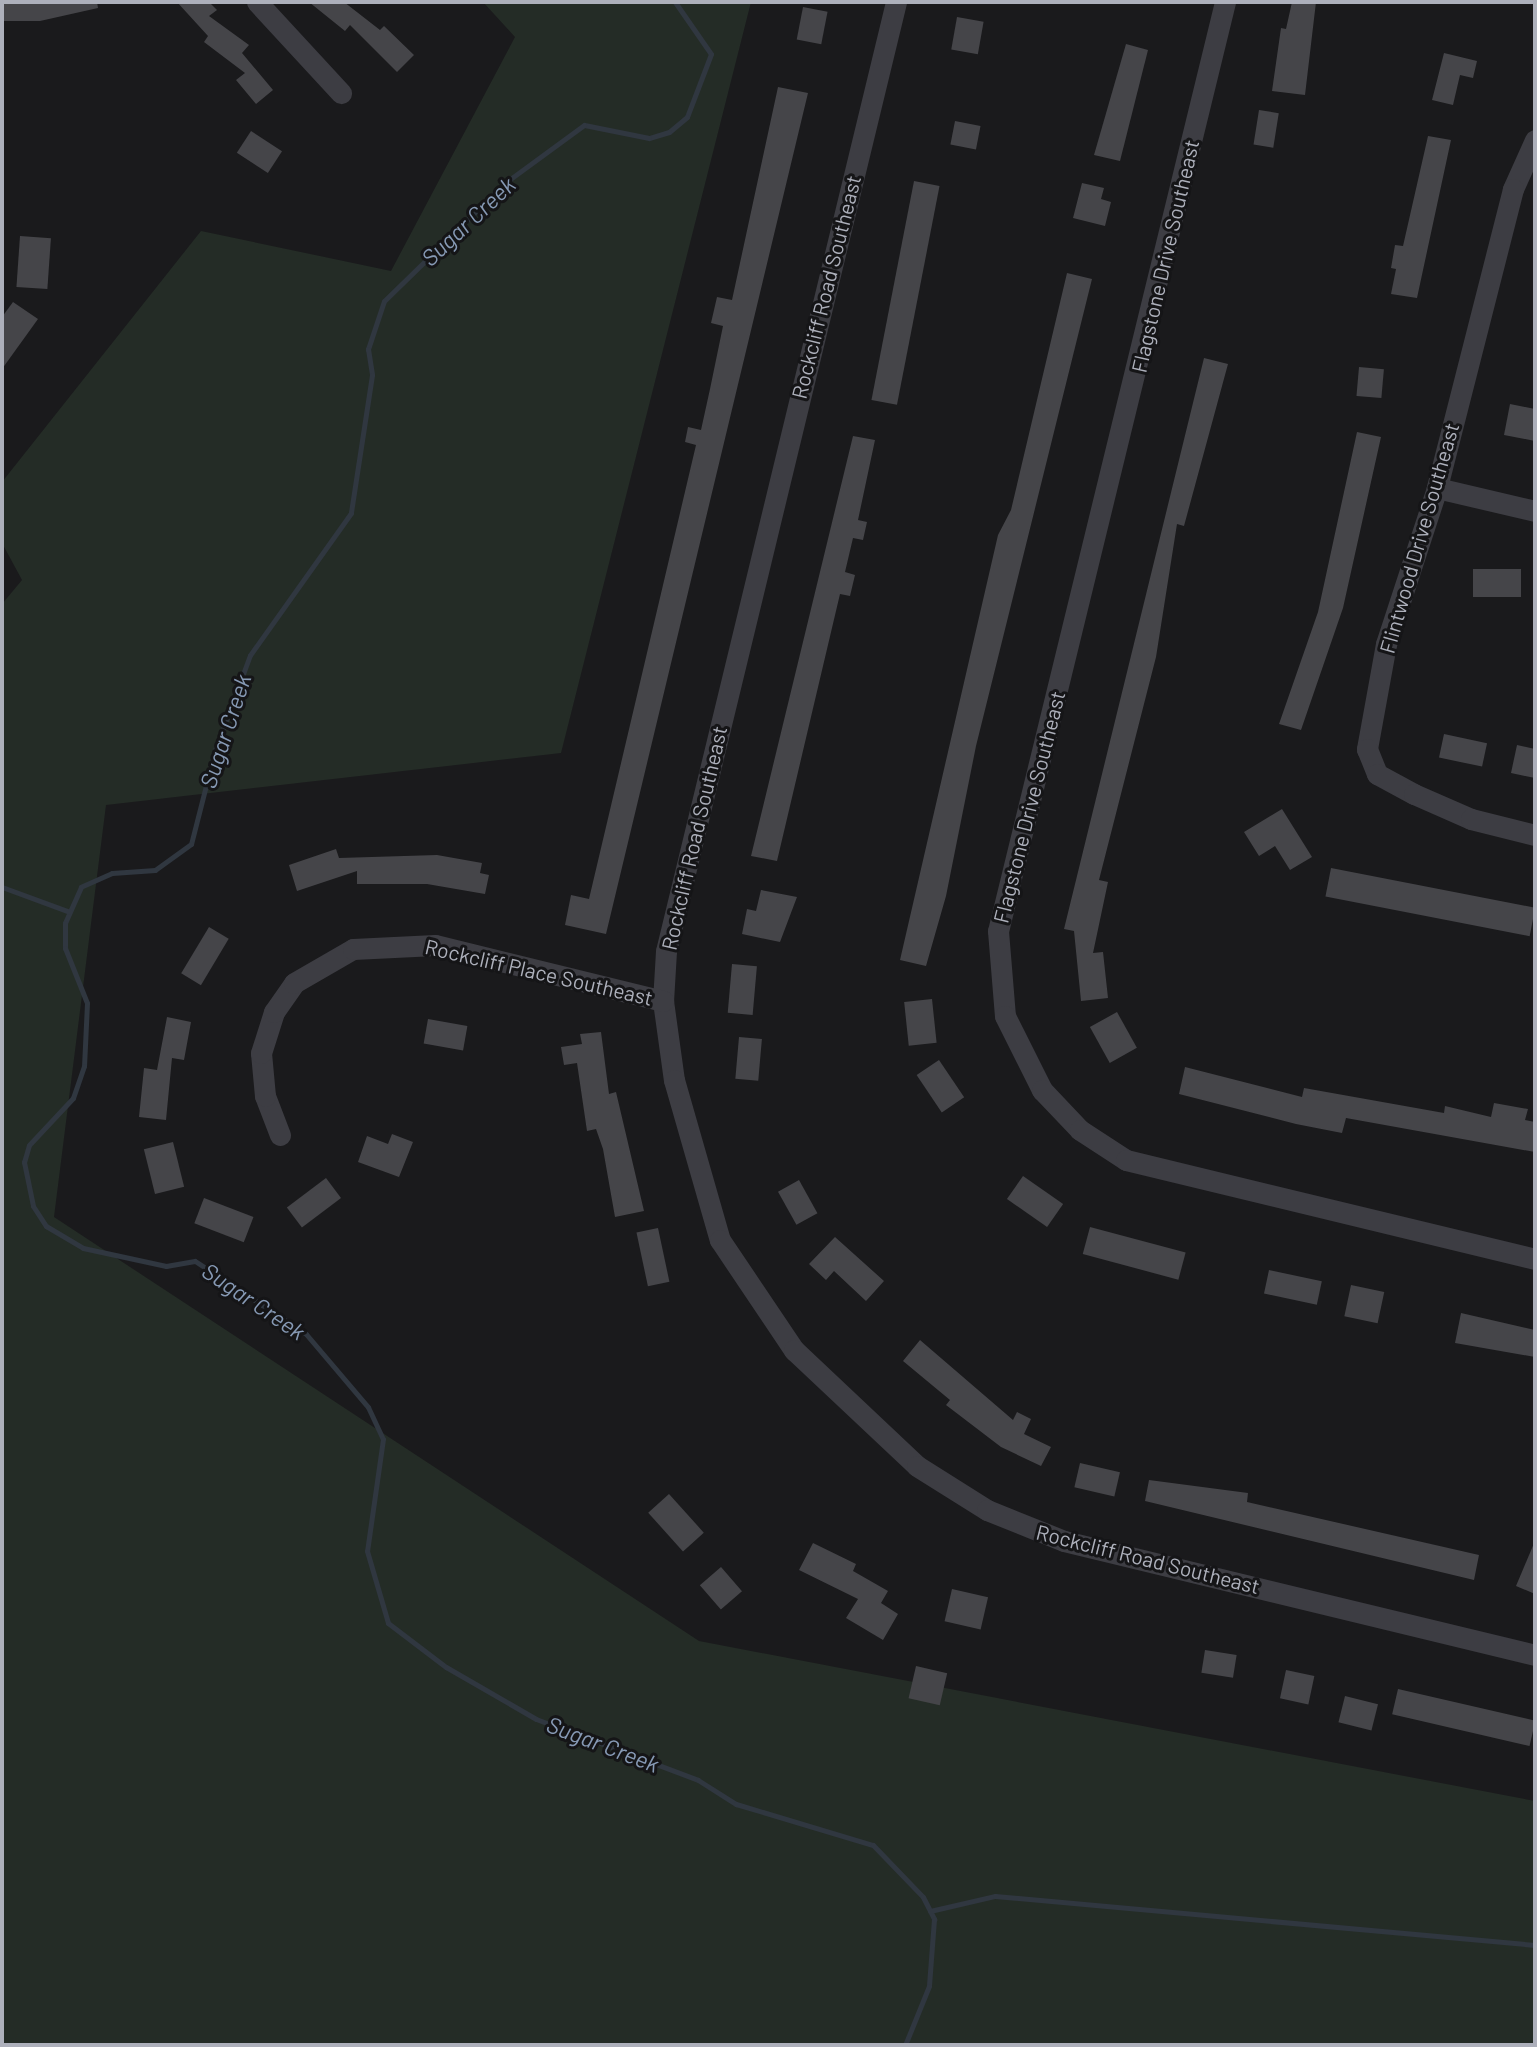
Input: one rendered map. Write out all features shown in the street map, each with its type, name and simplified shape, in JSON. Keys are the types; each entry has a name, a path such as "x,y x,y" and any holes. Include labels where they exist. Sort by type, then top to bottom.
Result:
{"street":[{"path":"257,2 341,93"},
{"name":"Rockcliff Road Southeast","path":"896,2 682,880 663,1001 674,1080 720,1240 794,1350 917,1466 987,1510 1064,1541 1535,1654"},
{"name":"Flagstone Drive Southeast","path":"1225,2 998,931 1005,1016 1026,1067 1060,1111 1126,1160 1535,1259"},
{"name":"Flintwood Drive Southeast","path":"1535,140 1513,189 1437,488 1386,644 1367,749 1377,774 1414,794 1471,819 1535,835"},
{"path":"1437,488 1535,511"},
{"name":"Rockcliff Place Southeast","path":"280,1135 265,1096 261,1053 274,1012 294,983 353,949 435,945 663,1001"}],"shaded area":[{"path":"483,2 751,2 561,753 106,805 54,1217 699,1641 1535,1801 1535,2045 2,2045 2,604 22,580 2,543 2,482 201,231 391,271 515,37"}],"building":[{"path":"2,2 97,2 98,8 40,21 2,21"},
{"path":"177,2 209,2 217,10 209,16 249,45 242,53 273,90 256,104 236,80 245,73 204,42 208,36"},
{"path":"309,2 344,2 380,30 384,26 414,55 397,72 350,25 345,31"},
{"path":"1292,2 1316,2 1305,95 1272,91 1281,28 1286,29"},
{"path":"803,7 828,12 821,44 797,39"},
{"path":"957,17 984,22 978,54 951,49"},
{"path":"1126,44 1148,50 1120,161 1094,155"},
{"path":"1444,53 1477,61 1473,78 1460,75 1453,105 1432,100"},
{"path":"778,87 808,93 606,934 565,925 571,895 589,899 696,445 685,442 688,427 701,430 710,389 723,326 711,323 717,297 732,300"},
{"path":"1259,110 1279,113 1273,148 1254,145"},
{"path":"955,121 981,126 976,150 950,145"},
{"path":"251,131 282,151 268,173 237,153"},
{"path":"1428,136 1451,140 1417,298 1391,294 1396,269 1391,268 1395,245 1403,246"},
{"path":"914,181 940,186 897,405 871,400"},
{"path":"1082,183 1104,188 1101,199 1111,202 1105,226 1073,218"},
{"path":"20,236 51,238 47,289 16,287"},
{"path":"1067,273 1092,279 976,746 946,896 926,966 900,960 998,535 1011,510"},
{"path":"13,302 38,319 2,369 2,317"},
{"path":"1204,358 1228,364 1184,526 1177,524 1156,657 1099,880 1108,882 1093,953 1103,952 1108,998 1081,1001 1074,931 1064,929"},
{"path":"1359,367 1384,369 1381,398 1356,396"},
{"path":"1510,404 1535,409 1535,441 1504,435"},
{"path":"1357,432 1381,437 1343,608 1301,730 1279,724 1318,612"},
{"path":"853,436 875,440 858,520 867,522 863,540 853,538 845,572 855,575 850,596 840,594 777,861 751,856"},
{"path":"1473,569 1521,569 1521,597 1473,597"},
{"path":"1444,734 1487,743 1482,767 1439,757"},
{"path":"1517,745 1535,749 1535,778 1511,773"},
{"path":"1282,809 1312,857 1290,870 1275,846 1259,856 1244,832"},
{"path":"336,849 339,858 437,855 482,863 480,873 489,875 485,894 427,884 357,884 357,871 297,891 289,865"},
{"path":"1331,868 1535,908 1530,936 1325,896"},
{"path":"761,890 797,897 780,942 742,934 747,909 756,911"},
{"path":"209,927 229,939 201,985 181,973"},
{"path":"732,964 757,966 753,1015 728,1013"},
{"path":"932,999 937,1043 909,1046 904,1002"},
{"path":"1117,1012 1137,1048 1110,1063 1090,1027"},
{"path":"167,1017 191,1022 184,1060 172,1058 166,1120 139,1117 144,1068 157,1070"},
{"path":"428,1019 467,1026 463,1051 424,1044"},
{"path":"601,1032 609,1094 616,1092 644,1211 615,1217 603,1149 596,1129 587,1131 577,1063 564,1065 561,1047 582,1044 580,1034"},
{"path":"739,1037 762,1039 758,1081 735,1079"},
{"path":"939,1060 964,1097 942,1112 917,1075"},
{"path":"1185,1067 1302,1097 1304,1088 1444,1113 1445,1106 1491,1117 1494,1103 1528,1109 1525,1120 1535,1122 1535,1152 1346,1118 1342,1133 1296,1124 1179,1094"},
{"path":"392,1134 413,1142 399,1177 358,1162 367,1136 388,1144"},
{"path":"173,1142 184,1187 155,1194 144,1149"},
{"path":"1023,1176 1063,1204 1047,1227 1007,1199"},
{"path":"326,1178 341,1198 302,1227 287,1207"},
{"path":"799,1180 817,1213 796,1225 778,1192"},
{"path":"204,1198 253,1217 244,1242 194,1223"},
{"path":"1090,1227 1186,1253 1178,1280 1083,1254"},
{"path":"658,1228 669,1282 648,1286 636,1233"},
{"path":"835,1237 884,1281 866,1301 834,1271 826,1280 809,1264"},
{"path":"1269,1270 1322,1281 1317,1305 1264,1293"},
{"path":"1351,1285 1384,1292 1378,1323 1344,1316"},
{"path":"1461,1313 1535,1330 1535,1357 1455,1343"},
{"path":"920,1340 1013,1420 1017,1412 1031,1419 1024,1434 1051,1447 1041,1466 1001,1447 946,1405 950,1400 903,1361"},
{"path":"1080,1463 1120,1472 1114,1497 1074,1487"},
{"path":"1149,1480 1248,1493 1247,1502 1479,1555 1474,1580 1145,1501"},
{"path":"669,1494 704,1533 683,1551 648,1513"},
{"path":"1535,1541 1535,1594 1516,1586"},
{"path":"813,1543 856,1564 853,1571 888,1591 881,1603 898,1614 883,1640 846,1618 858,1599 799,1570"},
{"path":"721,1567 742,1591 721,1610 700,1585"},
{"path":"952,1589 988,1597 981,1629 945,1621"},
{"path":"1205,1650 1237,1655 1233,1678 1201,1673"},
{"path":"916,1666 947,1673 940,1705 909,1698"},
{"path":"1286,1670 1314,1676 1308,1704 1280,1698"},
{"path":"1398,1689 1535,1721 1530,1746 1392,1714"},
{"path":"1345,1696 1378,1704 1371,1730 1338,1722"}],"waterway":[{"name":"Sugar Creek","path":"675,2 711,54 687,117 669,132 649,138 584,125 506,182 384,301 368,349 372,375 351,513 250,655 215,750 191,844 155,870 112,873 81,887 65,923 65,948 87,1003 84,1066 73,1098 29,1145 24,1162 33,1206 46,1226 83,1248 166,1266 195,1261 306,1334 368,1407 383,1439 367,1551 388,1623 446,1667 536,1719 698,1780 736,1804 873,1845 923,1897 934,1919 929,1986 905,2045"},
{"path":"2,887 70,912"},
{"path":"930,1911 995,1896 1535,1945"}]}
